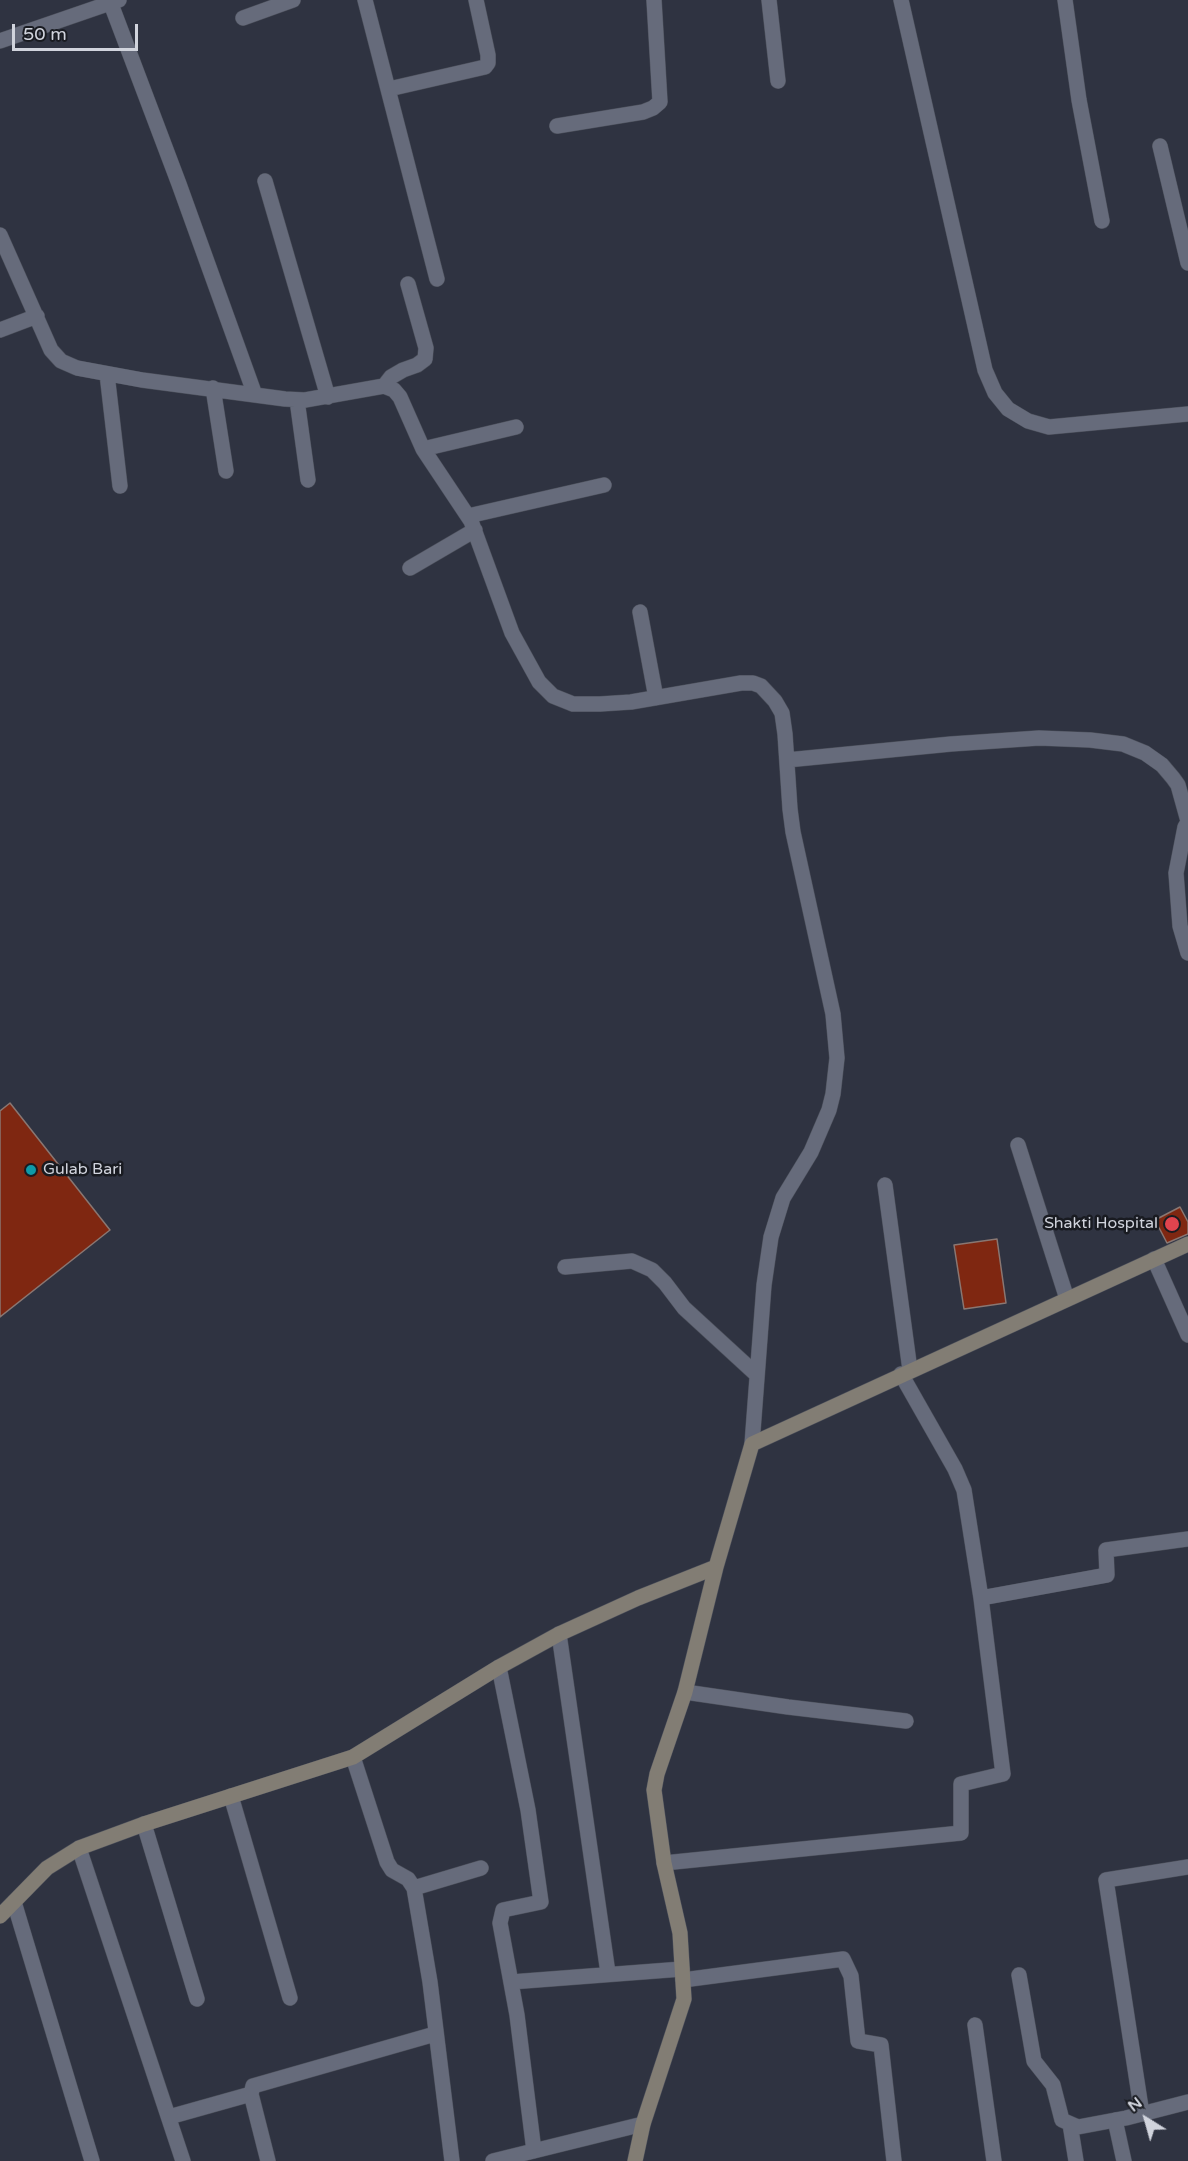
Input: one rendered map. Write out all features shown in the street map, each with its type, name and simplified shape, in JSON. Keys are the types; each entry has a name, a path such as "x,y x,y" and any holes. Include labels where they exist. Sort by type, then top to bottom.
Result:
{"street":[{"path":"243,18 293,0"},
{"path":"365,0 437,279"},
{"path":"389,89 485,66 488,63 489,55 476,0"},
{"path":"557,126 644,112 660,102 654,0"},
{"path":"769,0 778,81"},
{"path":"901,0 985,370 995,393 1008,409 1028,421 1049,427 1188,414"},
{"path":"1065,0 1079,100 1102,221"},
{"path":"0,41 81,7 116,2 255,395"},
{"path":"1160,146 1188,263"},
{"path":"265,181 328,397"},
{"path":"1,240 51,350 62,361 77,368 297,400 384,387 394,390 400,397 423,450 471,523 512,633 539,682 553,696 573,704 631,702 741,683 753,683 761,686 775,701 782,713 786,734 793,832 833,1014 837,1058 829,1110 811,1152 783,1198 776,1215 764,1285 752,1443 716,1568 685,1692 657,1774 654,1790 664,1863 680,1933 684,1999 643,2124 635,2161"},
{"path":"384,387 391,377 425,359 426,348 408,284"},
{"path":"0,330 37,316"},
{"path":"107,374 120,486"},
{"path":"213,388 226,471"},
{"path":"297,400 308,480"},
{"path":"423,450 516,427"},
{"path":"410,568 471,523 604,485"},
{"path":"640,612 656,698"},
{"path":"787,760 1039,738 1123,744 1145,753 1162,765 1178,785 1188,822 1176,873 1180,926 1188,953"},
{"path":"1018,1145 1067,1299"},
{"path":"664,1863 961,1833 961,1784 1003,1774 981,1598 964,1490 906,1372 885,1185"},
{"path":"752,1443 1188,1244"},
{"path":"1154,1259 1188,1335"},
{"path":"565,1267 632,1261 640,1263 652,1270 684,1308 757,1375"},
{"path":"981,1598 1107,1575 1106,1550 1188,1539"},
{"path":"0,1916 47,1869 79,1848 144,1824 353,1757 499,1666 559,1634 638,1598 716,1568"},
{"path":"559,1634 608,1973"},
{"path":"499,1666 528,1810 541,1902 503,1910 500,1923 511,1982 534,2151"},
{"path":"685,1692 906,1721"},
{"path":"353,1757 387,1862 392,1870 408,1879 414,1888 430,1982 452,2161"},
{"path":"231,1797 290,1998"},
{"path":"144,1824 197,1999"},
{"path":"79,1848 183,2161"},
{"path":"1142,2114 1106,1880 1188,1867"},
{"path":"414,1888 482,1868"},
{"path":"14,1902 92,2161"},
{"path":"511,1982 608,1973 683,1974 843,1959 851,1976 858,2041 881,2045 894,2161"},
{"path":"1019,1975 1034,2061 1053,2085 1062,2120 1078,2127 1188,2102"},
{"path":"975,2025 994,2161"},
{"path":"268,2161 251,2094 253,2086 435,2034"},
{"path":"169,2117 251,2094"},
{"path":"1115,2120 1124,2161"},
{"path":"493,2161 643,2124"},
{"path":"1070,2124 1077,2161"}],"building":[{"name":"Gulab Bari","path":"10,1103 110,1230 0,1317 0,1111"},
{"path":"1180,1207 1188,1222 1188,1234 1167,1243 1155,1220"},
{"path":"997,1239 1006,1303 964,1309 954,1245"}],"place":[{"name":"Gulab Bari","path":"31,1170"},
{"name":"Shakti Hospital","path":"1172,1224"}]}
